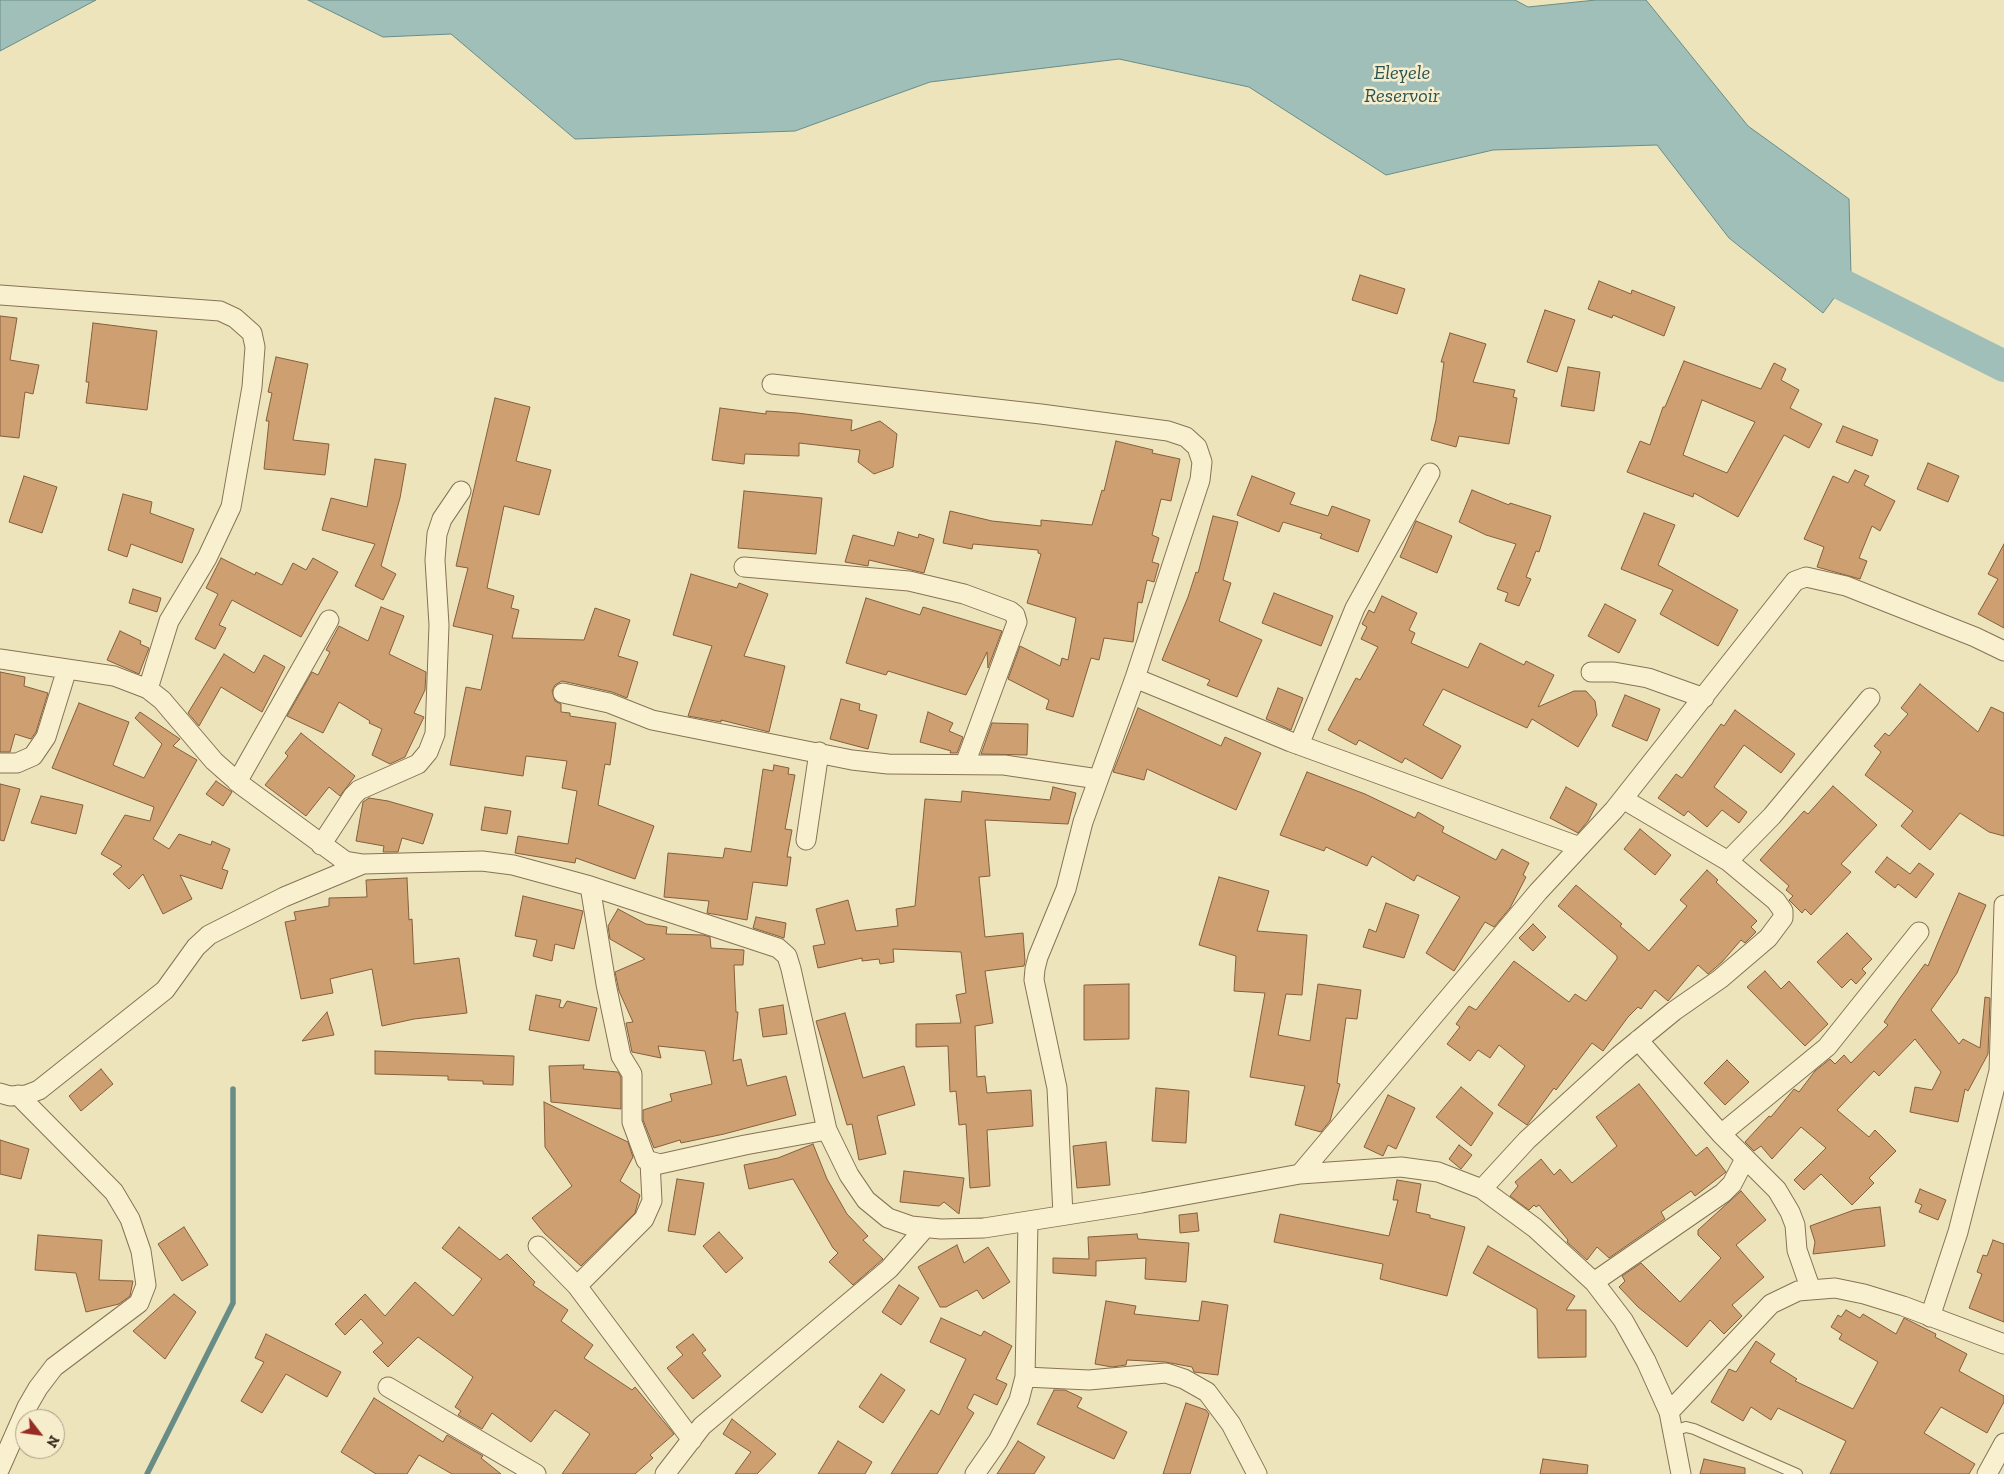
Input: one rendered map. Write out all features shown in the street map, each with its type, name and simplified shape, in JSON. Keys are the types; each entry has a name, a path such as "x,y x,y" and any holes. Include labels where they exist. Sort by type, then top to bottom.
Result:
{"street":[{"path":"0,295 220,311 235,318 252,333 255,347 252,387 231,507 207,558 169,621 148,689"},
{"path":"772,384 1041,414 1168,431 1186,437 1197,447 1202,462 1200,480 1135,678 1083,822 1066,890 1038,957 1035,975 1056,1088 1064,1215"},
{"path":"1299,744 1355,608 1430,473"},
{"path":"321,845 353,796 359,790 418,764 428,752 435,734 439,625 435,560 437,534 442,518 461,491"},
{"path":"744,567 909,581 964,594 1010,611 1015,615 1017,622 965,764"},
{"path":"1300,1174 1538,892 1622,799 1704,698 1781,597 1796,581 1806,577 1846,586 1975,636 2004,651"},
{"path":"237,782 329,620"},
{"path":"0,659 114,676 148,689 162,700 214,761 237,782 345,861 363,864 482,861 513,865 590,886 778,948 787,956 828,1130 848,1175 866,1200 888,1218 925,1228 984,1228 1300,1174 1401,1167 1438,1172 1482,1189 1535,1228 1594,1282 1623,1320 1646,1361 1671,1422 1681,1474"},
{"path":"0,763 17,763 33,756 46,737 67,669"},
{"path":"1592,672 1614,672 1648,678 1704,698"},
{"path":"1135,678 1299,744 1580,847"},
{"path":"563,693 608,703 652,720 852,760 888,764 965,764 1036,768 1098,779"},
{"path":"1728,861 1772,816 1870,698"},
{"path":"806,840 819,752"},
{"path":"1482,1189 1527,1140 1638,1040 1674,1011 1720,980 1768,938 1779,926 1783,918 1783,911 1776,901 1728,861 1622,799"},
{"path":"9,1094 39,1090 165,990 196,947 208,935 284,897 363,864"},
{"path":"590,886 606,984 622,1056 632,1074 632,1122 646,1160 660,1164 745,1145 828,1130"},
{"path":"1930,1317 1958,1232 1999,1071 2004,906"},
{"path":"1721,1134 1827,1046 1918,932"},
{"path":"1638,1040 1721,1134 1777,1190 1795,1225 1797,1250 1811,1290"},
{"path":"0,1468 27,1407 38,1388 54,1367 139,1303 146,1285 141,1251 130,1219 114,1192 9,1094"},
{"path":"1594,1282 1723,1192 1732,1184 1745,1159"},
{"path":"577,1286 644,1219 652,1200 650,1162"},
{"path":"975,1474 998,1441 1019,1400 1025,1377 1028,1221"},
{"path":"665,1474 702,1426 724,1405 889,1269 925,1228"},
{"path":"538,1246 577,1286 692,1440"},
{"path":"1671,1422 1771,1304 1798,1291 1834,1288 1844,1290 1903,1306 2004,1344"},
{"path":"1025,1377 1090,1380 1166,1374 1184,1378 1207,1392 1232,1424 1257,1474"},
{"path":"388,1387 536,1474"},
{"path":"1987,1474 2004,1444"}],"lane":[{"path":"1671,1422 1694,1429 1797,1474"}],"water":[{"path":"0,0 96,0 0,51"},
{"name":"Eleyele Reservoir","path":"308,0 1515,0 1528,7 1596,0 1646,0 1748,126 1849,199 1851,275 1823,313 1729,238 1657,145 1493,150 1386,175 1249,87 1119,59 930,82 795,131 575,139 451,34 383,37"}],"building":[{"path":"1360,275 1405,289 1397,314 1352,300"},
{"path":"1599,281 1631,294 1632,290 1675,307 1664,336 1613,315 1612,318 1588,309"},
{"path":"1545,310 1575,320 1557,372 1527,362"},
{"path":"0,316 17,318 10,360 39,365 33,394 25,392 19,438 0,436"},
{"path":"93,323 157,331 147,410 86,403 89,382 86,382"},
{"path":"1450,333 1486,344 1473,382 1515,390 1513,397 1517,398 1509,444 1459,436 1456,447 1431,440 1436,420 1444,362 1441,362"},
{"path":"276,357 308,364 293,440 329,444 325,475 264,469 269,421 266,421 272,393 268,392"},
{"path":"1684,361 1761,389 1774,363 1786,369 1781,380 1799,390 1790,408 1822,424 1809,448 1784,435 1738,517 1694,493 1693,497 1627,472 1640,441 1650,445 1663,407 1665,407","holes":["1702,400 1755,422 1727,473 1683,455"]},
{"path":"1568,367 1600,372 1594,411 1561,406"},
{"path":"495,398 530,407 516,461 551,470 539,515 504,506 487,588 514,596 511,608 519,610 512,638 584,640 595,608 630,620 618,656 638,662 627,698 612,692 562,681 555,685 552,691 555,701 561,704 561,712 570,713 570,716 616,723 610,765 605,764 598,805 654,826 635,879 576,858 575,863 515,853 518,836 568,844 577,791 562,788 567,761 526,756 523,776 450,765 466,687 481,690 493,635 453,626 468,568 456,566"},
{"path":"720,408 766,414 766,411 797,413 852,420 851,431 880,421 897,434 893,467 874,474 858,462 860,450 799,443 799,456 745,454 744,464 712,460"},
{"path":"1843,426 1878,440 1872,456 1836,442"},
{"path":"1116,441 1153,450 1152,453 1180,459 1171,501 1161,499 1152,535 1159,538 1152,562 1159,564 1154,582 1147,580 1142,603 1138,602 1133,642 1104,638 1099,660 1091,658 1073,717 1046,709 1049,700 1008,679 1020,646 1060,666 1062,658 1068,660 1076,618 1027,603 1041,554 1038,553 1038,550 973,544 972,549 943,543 950,511 992,521 1041,526 1041,520 1092,525 1102,490 1104,491"},
{"path":"375,459 406,464 400,498 381,566 396,574 383,600 355,586 375,544 322,530 331,498 367,507"},
{"path":"1928,463 1959,476 1948,502 1917,489"},
{"path":"1855,470 1869,476 1864,485 1895,501 1880,531 1872,526 1859,558 1867,561 1860,579 1817,567 1824,547 1804,539 1833,476 1848,483"},
{"path":"24,476 57,487 42,533 9,522"},
{"path":"1252,476 1295,493 1290,504 1328,516 1332,506 1370,520 1358,552 1320,538 1322,534 1283,522 1279,532 1237,515"},
{"path":"1472,490 1509,505 1510,503 1551,516 1539,552 1536,551 1526,577 1531,579 1519,606 1505,601 1508,593 1497,589 1516,544 1486,535 1459,522"},
{"path":"744,491 822,498 816,554 738,548"},
{"path":"123,494 152,502 150,513 194,529 182,563 131,544 127,557 108,550"},
{"path":"1644,513 1675,525 1658,565 1738,610 1718,646 1660,614 1673,590 1621,569"},
{"path":"1213,516 1238,522 1223,580 1231,583 1219,621 1262,640 1237,697 1207,685 1210,680 1162,660 1188,597 1196,572 1198,573"},
{"path":"1416,521 1452,536 1437,573 1400,557"},
{"path":"898,532 918,538 919,534 934,539 924,573 869,560 868,566 845,562 853,535 894,546"},
{"path":"2004,544 2004,628 1978,614 1998,579 1988,574"},
{"path":"221,558 255,575 256,572 282,585 293,563 306,570 313,558 338,572 301,637 232,600 219,625 226,628 215,649 195,639 218,594 206,588"},
{"path":"691,574 737,588 739,583 768,594 744,656 785,666 769,732 721,720 721,722 688,716 712,646 673,635"},
{"path":"133,589 161,598 157,612 129,603"},
{"path":"1274,593 1333,616 1321,646 1262,623"},
{"path":"1382,596 1417,613 1409,630 1415,633 1411,643 1468,668 1480,643 1524,665 1526,661 1554,675 1538,707 1574,691 1586,691 1595,701 1597,715 1578,747 1532,719 1527,728 1443,689 1423,725 1461,746 1442,779 1405,758 1402,763 1359,740 1356,745 1328,730 1356,678 1360,680 1378,647 1361,639 1367,627 1362,624 1369,610 1374,613"},
{"path":"866,598 920,615 923,607 1002,631 988,668 987,652 966,695 888,671 886,675 846,663"},
{"path":"1605,604 1636,620 1619,653 1588,636"},
{"path":"381,607 404,616 389,654 426,672 425,690 414,713 424,717 405,757 390,764 372,755 382,729 369,723 370,721 339,702 323,733 287,716 312,672 318,675 330,652 326,650 339,626 368,641"},
{"path":"120,631 141,641 140,644 149,648 139,674 107,660"},
{"path":"224,654 254,673 264,655 285,667 262,712 221,687 199,726 188,713"},
{"path":"0,672 25,677 24,686 48,693 36,732 31,739 15,734 10,752 0,752"},
{"path":"1920,684 1978,732 1991,707 2004,713 2004,836 1989,832 1960,813 1930,850 1901,826 1913,811 1865,775 1881,752 1874,746 1885,733 1889,736 1908,714 1901,708"},
{"path":"1278,688 1303,698 1291,730 1266,719"},
{"path":"1625,695 1660,709 1647,741 1612,726"},
{"path":"841,699 860,704 859,710 877,715 868,749 830,739"},
{"path":"79,703 129,722 113,765 144,778 162,744 135,718 140,712 180,739 173,746 197,760 153,839 169,849 179,834 211,845 212,841 230,849 222,869 228,871 222,889 180,875 192,899 163,914 143,874 129,889 113,874 122,866 101,854 125,815 150,821 154,807 52,768"},
{"path":"1138,708 1221,746 1225,737 1261,753 1236,810 1147,769 1144,780 1113,772"},
{"path":"1735,710 1795,754 1781,773 1744,745 1714,787 1747,812 1739,823 1722,810 1707,827 1688,811 1684,816 1658,798 1676,774 1682,778 1721,724 1724,726"},
{"path":"928,712 953,723 949,731 963,737 957,753 950,753 951,751 920,742"},
{"path":"992,723 1028,724 1027,755 981,754"},
{"path":"301,733 355,776 340,796 329,787 306,816 265,785 288,756 285,753"},
{"path":"774,765 789,768 788,774 795,775 785,829 792,830 787,857 791,857 787,886 753,882 747,920 707,913 709,901 664,897 668,853 723,858 725,848 751,852 763,769 773,771"},
{"path":"1307,772 1365,794 1415,818 1418,812 1444,827 1442,832 1496,860 1502,849 1529,863 1523,875 1526,877 1510,908 1494,927 1485,922 1454,971 1426,953 1460,897 1417,875 1414,881 1372,856 1367,866 1326,847 1324,851 1280,835"},
{"path":"216,781 232,792 223,806 206,794"},
{"path":"0,784 20,789 4,841 0,840"},
{"path":"1833,786 1877,825 1841,864 1851,872 1811,915 1805,909 1802,913 1789,900 1793,896 1786,890 1789,886 1760,860 1804,811 1808,814"},
{"path":"1053,787 1076,793 1068,824 985,820 990,876 979,877 985,937 1023,933 1025,961 1024,966 985,971 993,1023 975,1026 977,1077 985,1076 987,1093 1031,1090 1033,1126 987,1130 990,1186 970,1188 966,1124 959,1125 956,1091 950,1092 948,1046 916,1047 916,1024 961,1023 956,995 966,993 961,952 893,949 894,962 880,964 879,959 862,961 862,958 818,968 813,946 825,944 816,909 848,900 856,931 898,926 896,909 915,906 925,799 961,802 962,791 1050,800"},
{"path":"1566,787 1597,804 1588,821 1578,833 1550,818"},
{"path":"41,796 83,805 76,834 31,823"},
{"path":"369,798 388,801 433,814 423,844 402,838 398,852 383,852 384,846 356,841 363,802"},
{"path":"485,807 511,811 507,834 481,830"},
{"path":"1640,829 1671,855 1655,875 1624,849"},
{"path":"1887,857 1910,874 1919,863 1934,874 1916,898 1898,884 1895,888 1875,872"},
{"path":"1707,870 1718,880 1716,882 1757,921 1751,927 1756,932 1745,943 1741,940 1722,962 1708,974 1698,965 1668,1001 1655,990 1641,1009 1638,1007 1628,1017 1603,1051 1592,1043 1556,1090 1554,1088 1527,1125 1498,1105 1525,1066 1499,1045 1490,1058 1478,1050 1470,1061 1447,1044 1460,1027 1456,1024 1469,1006 1476,1010 1514,961 1569,1002 1575,994 1586,1001 1617,959 1617,956 1558,906 1576,885 1622,924 1620,926 1649,951 1687,906 1680,900"},
{"path":"1219,877 1269,891 1257,931 1307,935 1302,995 1286,994 1278,1035 1310,1041 1318,984 1361,990 1357,1019 1346,1018 1337,1083 1340,1084 1330,1121 1321,1132 1295,1125 1305,1086 1250,1077 1265,993 1234,991 1236,956 1199,945"},
{"path":"407,878 409,920 412,919 414,964 459,958 467,1013 414,1019 382,1026 372,969 330,979 333,993 301,999 285,922 296,920 294,912 329,906 329,898 367,897 366,880"},
{"path":"1959,893 1986,905 1957,973 1931,1010 1959,1044 1963,1039 1980,1048 1985,997 1990,998 1988,1054 1968,1091 1965,1089 1958,1122 1910,1112 1915,1087 1932,1090 1941,1072 1915,1039 1879,1076 1874,1071 1837,1110 1869,1137 1875,1130 1896,1151 1869,1178 1874,1183 1852,1205 1821,1174 1804,1190 1794,1180 1826,1148 1801,1127 1772,1159 1761,1146 1754,1151 1745,1142 1769,1116 1771,1117 1794,1089 1799,1092 1815,1071 1830,1059 1835,1064 1844,1055 1851,1063 1888,1025 1884,1022 1900,998 1925,964 1928,966"},
{"path":"523,896 583,911 574,949 555,944 552,961 533,956 537,940 515,936"},
{"path":"1386,903 1419,915 1404,958 1363,947 1369,929 1376,932"},
{"path":"618,909 646,924 667,927 666,934 703,935 710,937 711,948 744,950 743,965 734,965 736,1012 738,1012 733,1061 741,1059 747,1086 786,1076 796,1115 724,1134 681,1143 680,1140 654,1148 643,1120 643,1110 672,1101 670,1094 712,1084 705,1051 658,1046 661,1058 632,1052 626,1023 633,1022 619,991 615,972 645,959 610,939 608,926"},
{"path":"756,917 786,923 784,938 753,928"},
{"path":"1533,924 1546,937 1533,951 1519,938"},
{"path":"1847,933 1872,959 1862,969 1866,973 1856,984 1851,979 1842,988 1817,962"},
{"path":"1765,971 1781,989 1789,981 1828,1024 1805,1046 1747,987"},
{"path":"1129,984 1129,1039 1084,1040 1084,985"},
{"path":"536,995 561,1000 559,1007 563,1008 567,1001 597,1008 589,1041 529,1030"},
{"path":"783,1005 787,1034 763,1037 759,1009"},
{"path":"327,1012 334,1035 302,1041"},
{"path":"845,1013 863,1078 904,1066 915,1105 877,1116 886,1154 859,1160 852,1124 847,1125 816,1021"},
{"path":"375,1051 514,1056 513,1085 483,1084 483,1081 448,1080 448,1076 375,1074"},
{"path":"1727,1060 1749,1082 1725,1105 1704,1083"},
{"path":"584,1065 583,1069 618,1072 621,1077 621,1109 551,1102 549,1066"},
{"path":"101,1069 113,1084 81,1111 69,1096"},
{"path":"1639,1084 1696,1156 1707,1147 1726,1172 1695,1196 1691,1191 1661,1212 1665,1219 1609,1258 1597,1247 1587,1260 1567,1242 1568,1240 1539,1205 1536,1207 1534,1205 1529,1210 1510,1196 1518,1186 1515,1182 1541,1159 1554,1175 1560,1169 1572,1183 1617,1146 1596,1117"},
{"path":"1461,1087 1493,1113 1471,1146 1436,1117"},
{"path":"1156,1088 1189,1091 1186,1143 1152,1141"},
{"path":"1388,1095 1415,1108 1396,1149 1388,1145 1383,1156 1364,1147"},
{"path":"544,1102 628,1142 633,1157 620,1181 640,1195 635,1213 581,1266 545,1234 532,1218 572,1186 545,1147"},
{"path":"0,1140 29,1149 21,1179 0,1174"},
{"path":"1106,1142 1110,1185 1077,1188 1073,1146"},
{"path":"813,1144 827,1179 847,1214 868,1236 863,1240 883,1259 853,1285 829,1262 838,1253 833,1248 793,1179 749,1189 744,1165 778,1158"},
{"path":"1459,1145 1472,1155 1461,1169 1449,1159"},
{"path":"904,1171 964,1178 959,1214 944,1202 939,1206 900,1202"},
{"path":"677,1179 704,1183 695,1235 668,1231"},
{"path":"1397,1180 1421,1184 1416,1212 1430,1215 1430,1218 1465,1227 1447,1296 1380,1279 1383,1264 1274,1242 1280,1214 1389,1236 1398,1200 1393,1200"},
{"path":"1920,1189 1946,1200 1938,1220 1919,1212 1922,1205 1915,1202"},
{"path":"1741,1191 1766,1220 1736,1245 1764,1277 1732,1305 1742,1316 1724,1334 1710,1320 1687,1347 1638,1307 1619,1287 1625,1281 1622,1276 1641,1263 1680,1302 1721,1258 1698,1235 1698,1230"},
{"path":"1880,1207 1885,1246 1813,1254 1815,1242 1810,1226 1854,1210"},
{"path":"1197,1213 1199,1231 1180,1233 1179,1215"},
{"path":"184,1227 208,1265 182,1281 158,1244"},
{"path":"459,1227 500,1260 507,1254 535,1282 533,1285 568,1310 561,1321 593,1345 584,1358 632,1390 635,1387 674,1434 650,1455 653,1458 635,1474 562,1474 590,1434 555,1410 531,1442 492,1413 482,1429 458,1415 461,1411 455,1407 473,1377 418,1337 388,1367 373,1352 383,1343 361,1319 345,1335 335,1324 365,1294 385,1316 415,1282 453,1316 482,1279 442,1248"},
{"path":"719,1232 743,1258 726,1273 703,1246"},
{"path":"1137,1234 1138,1239 1189,1243 1186,1282 1145,1279 1146,1258 1096,1261 1096,1276 1053,1273 1053,1258 1089,1259 1088,1237"},
{"path":"38,1235 102,1240 99,1280 133,1281 130,1296 119,1304 86,1312 76,1273 35,1270"},
{"path":"1993,1240 2004,1244 2004,1322 1969,1308 1982,1274 1977,1272 1983,1255 1987,1256"},
{"path":"957,1245 964,1263 988,1247 1010,1282 983,1299 977,1290 946,1307 940,1307 918,1267"},
{"path":"1488,1246 1575,1296 1566,1310 1586,1310 1586,1357 1538,1358 1537,1309 1473,1273"},
{"path":"899,1285 919,1298 901,1325 882,1312"},
{"path":"174,1294 196,1312 165,1359 133,1331"},
{"path":"1106,1301 1136,1306 1134,1314 1199,1321 1202,1301 1228,1305 1218,1375 1194,1372 1192,1367 1165,1362 1127,1360 1126,1365 1112,1367 1095,1364"},
{"path":"1846,1310 1860,1318 1863,1314 1896,1334 1904,1318 1936,1334 1935,1337 1967,1354 1959,1371 2004,1396 2004,1402 1987,1433 1941,1407 1924,1433 1975,1464 1969,1474 1830,1474 1846,1441 1778,1408 1771,1420 1751,1407 1743,1421 1711,1402 1729,1369 1736,1372 1756,1341 1775,1354 1770,1362 1797,1379 1795,1381 1853,1409 1878,1362 1839,1339 1842,1334 1831,1327 1838,1315 1841,1317"},
{"path":"941,1318 981,1336 984,1331 1012,1346 996,1379 1007,1384 997,1405 974,1394 967,1408 974,1413 937,1474 891,1474 931,1410 939,1415 966,1359 930,1342"},
{"path":"266,1334 341,1372 327,1397 286,1374 262,1413 241,1401 264,1362 255,1358"},
{"path":"693,1334 706,1350 702,1353 721,1376 693,1399 667,1368 683,1355 676,1347"},
{"path":"881,1374 905,1390 883,1423 859,1407"},
{"path":"1054,1390 1065,1390 1082,1398 1077,1407 1127,1432 1114,1459 1037,1424"},
{"path":"374,1398 443,1442 447,1435 483,1456 481,1458 501,1474 452,1474 419,1455 407,1474 376,1474 341,1452"},
{"path":"1186,1403 1206,1410 1209,1414 1190,1474 1163,1474"},
{"path":"732,1419 776,1454 757,1474 735,1474 751,1452 723,1434"},
{"path":"838,1441 872,1462 865,1474 818,1474"},
{"path":"1018,1441 1045,1457 1034,1474 997,1474"},
{"path":"1543,1459 1588,1465 1587,1474 1540,1474"},
{"path":"1704,1459 1745,1468 1745,1474 1700,1474"}],"waterway":[{"path":"1810,259 1833,280 2004,366"},
{"path":"147,1474 233,1303 233,1089"}]}
